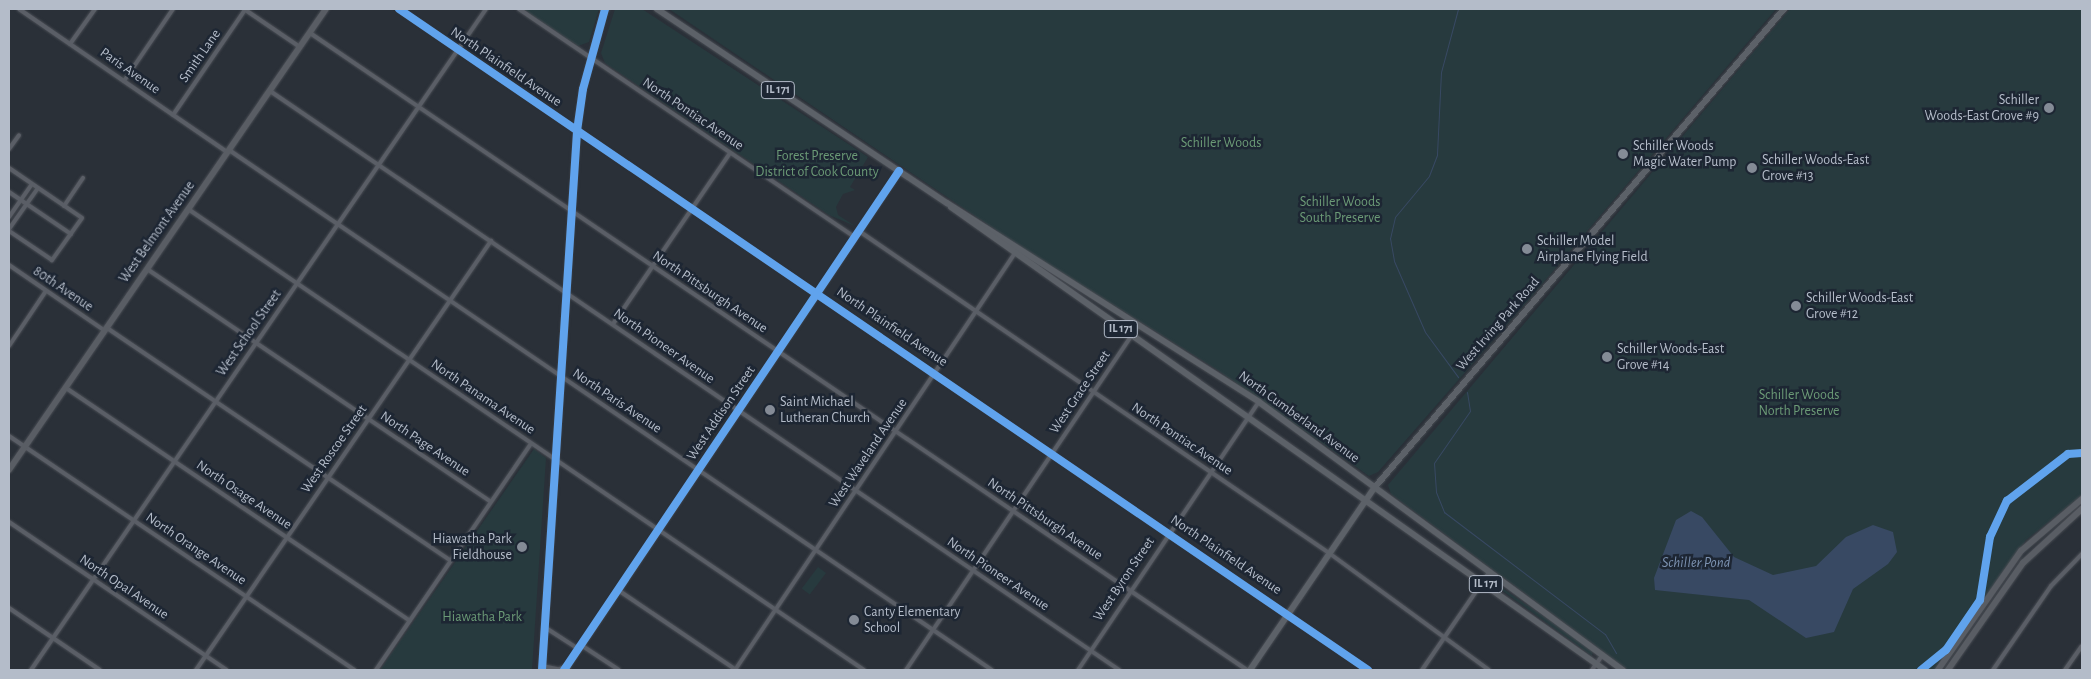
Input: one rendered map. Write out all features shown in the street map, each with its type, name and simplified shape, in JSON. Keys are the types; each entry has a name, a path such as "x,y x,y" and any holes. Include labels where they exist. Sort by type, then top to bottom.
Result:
{"main road":[{"name":"West Belmont Avenue","path":"9,470 326,9"},
{"path":"566,668 559,670 542,669 577,131 591,58 605,9"},
{"name":"North Cumberland Avenue","path":"657,9 946,203 1258,402 1490,570 1623,670"},
{"name":"West Irving Park Road","path":"1248,670 1375,487 1784,9"},
{"name":"North Cumberland Avenue","path":"946,203 1014,255 1250,415 1605,670"},
{"path":"1938,670 2006,571 2042,530 2082,499"},
{"path":"1948,670 2013,576 2046,538 2082,509"}],"street":[{"name":"Paris Avenue","path":"19,9 228,151"},
{"path":"70,44 95,9"},
{"path":"124,81 173,9"},
{"path":"244,9 300,47"},
{"name":"Smith Lane","path":"173,114 244,9"},
{"name":"North Plainfield Avenue","path":"398,9 1171,532 1368,670"},
{"name":"West School Street","path":"31,670 486,9"},
{"name":"North Pontiac Avenue","path":"519,9 855,237"},
{"name":"North Pittsburgh Avenue","path":"310,33 1248,670"},
{"name":"North Pioneer Avenue","path":"270,91 1119,670"},
{"path":"9,149 19,135"},
{"name":"North Paris Avenue","path":"228,151 992,670"},
{"path":"613,324 730,152"},
{"path":"9,168 82,218 52,260 9,230 38,188"},
{"name":"West Addison Street","path":"566,668 899,171"},
{"path":"64,206 83,178"},
{"path":"9,217 32,184"},
{"path":"9,192 71,234"},
{"name":"North Panama Avenue","path":"188,209 864,670"},
{"name":"North Pontiac Avenue","path":"859,231 1329,553 1489,670"},
{"name":"West Roscoe Street","path":"196,670 491,241"},
{"name":"West Waveland Avenue","path":"735,670 1019,248"},
{"name":"80th Avenue","path":"9,265 216,401 451,561"},
{"name":"North Page Avenue","path":"147,269 491,502"},
{"path":"9,346 46,291"},
{"name":"West Grace Street","path":"906,670 1138,326"},
{"name":"North Osage Avenue","path":"66,388 410,621"},
{"name":"West Byron Street","path":"1078,670 1258,402"},
{"name":"North Orange Avenue","path":"9,436 354,670"},
{"path":"376,670 531,444"},
{"name":"North Opal Avenue","path":"9,522 227,670"},
{"path":"1993,670 2051,586 2082,554"},
{"path":"1422,670 1490,570"},
{"path":"618,590 735,670"},
{"path":"9,608 100,670"},
{"path":"546,628 619,670"},
{"path":"2066,670 2082,646"},
{"path":"1592,670 1602,654"}],"green space":[{"path":"523,9 599,9 589,42 578,46"},
{"name":"Forest Preserve District of Cook County","path":"615,9 642,9 868,157 850,187 855,190 843,194 836,207 838,215 855,226 829,215 605,63 601,53"},
{"name":"Schiller Woods South Preserve","path":"669,9 1776,9 1531,297 1378,472 1369,476 1216,369 1030,253"},
{"name":"Schiller Woods North Preserve","path":"1790,9 2082,9 2082,495 2026,540 1934,670 1628,670 1391,494 1388,485"},
{"name":"Hiawatha Park","path":"534,449 546,458 532,670 380,670"},
{"path":"818,567 826,573 810,595 802,589"},
{"path":"1495,583 1593,650 1592,656 1496,586"}],"water":[{"name":"Schiller Pond","path":"1691,511 1702,517 1734,557 1773,575 1816,566 1846,537 1873,525 1893,532 1897,552 1888,564 1853,589 1834,632 1806,638 1749,600 1655,590 1654,578 1676,520"}],"waterway":[{"path":"1458,9 1441,72 1437,155 1429,176 1395,217 1390,238 1394,261 1425,332 1458,377"},
{"path":"1467,392 1470,411 1434,463 1436,492 1444,512 1605,634 1616,653"}],"cycle path":[{"path":"399,9 1368,670"},
{"path":"542,670 577,131 583,89 605,9"},
{"path":"564,670 899,171"},
{"path":"1921,670 1946,650 1980,600 1990,537 2007,501 2068,454 2082,453"}],"place":[{"name":"Schiller Woods-East Grove #9","path":"2049,108"},
{"name":"Schiller Woods Magic Water Pump","path":"1623,154"},
{"name":"Schiller Woods-East Grove #13","path":"1752,168"},
{"name":"Schiller Model Airplane Flying Field","path":"1527,249"},
{"name":"Schiller Woods-East Grove #12","path":"1796,306"},
{"name":"Schiller Woods-East Grove #14","path":"1607,357"},
{"name":"Saint Michael Lutheran Church","path":"770,410"},
{"name":"Hiawatha Park Fieldhouse","path":"522,547"},
{"name":"Canty Elementary School","path":"854,620"}],"park label":[{"name":"Schiller Woods","path":"1221,143"}]}
